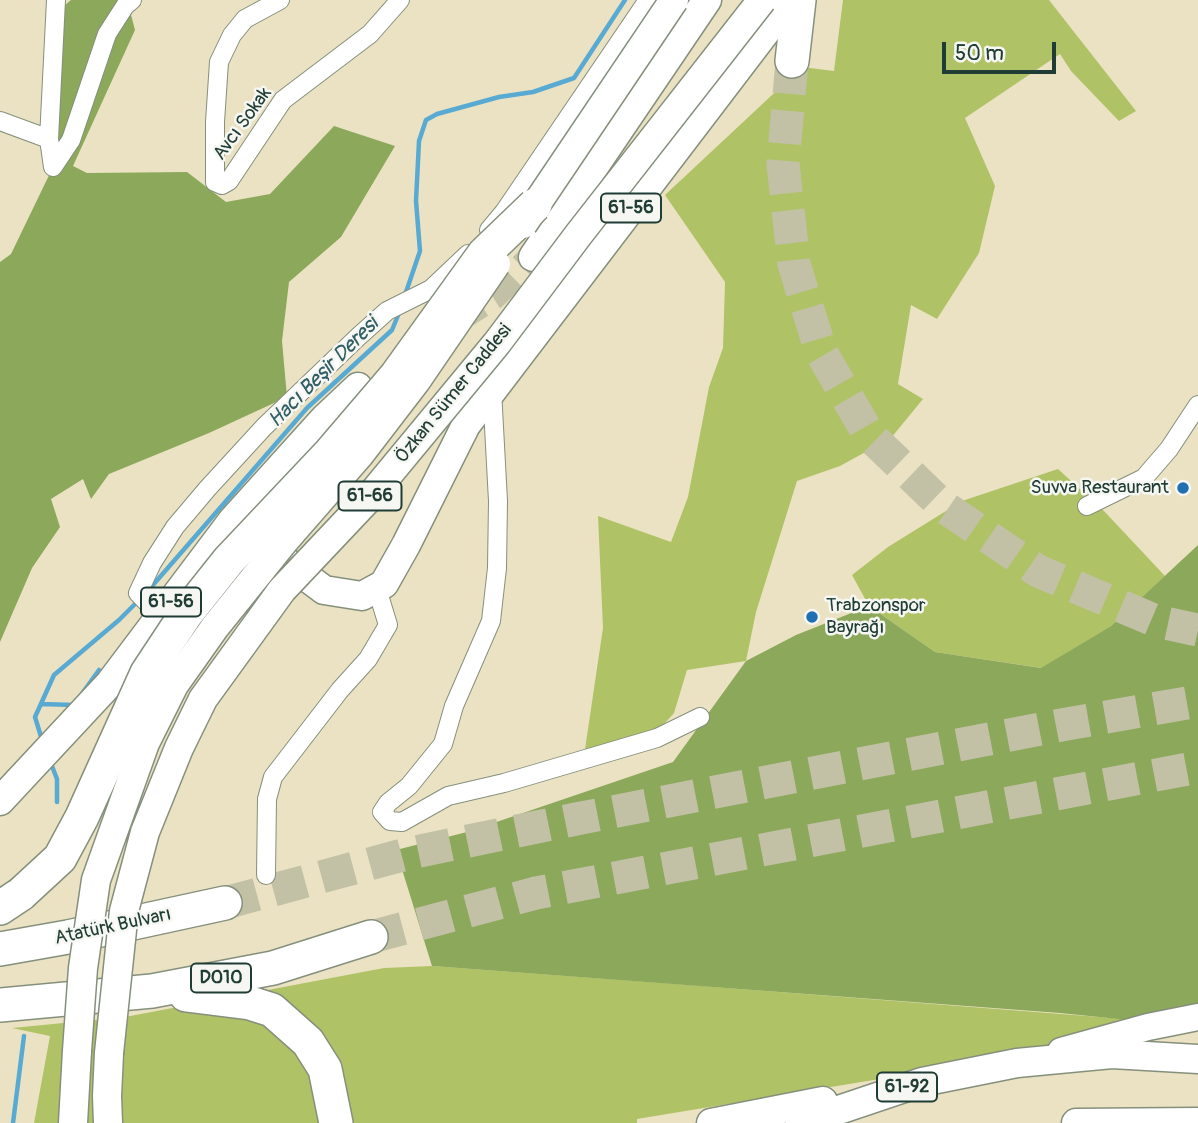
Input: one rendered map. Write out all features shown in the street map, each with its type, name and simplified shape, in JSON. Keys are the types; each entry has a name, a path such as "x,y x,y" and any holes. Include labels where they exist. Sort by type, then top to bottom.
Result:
{"highway":[{"path":"792,61 799,0"},
{"path":"10,901 60,858 82,817 147,673 186,614 229,560 331,452 396,376 484,254 536,205"},
{"name":"Atatürk Bulvarı","path":"5,948 225,903"},
{"name":"D010","path":"0,1005 152,991 273,968 372,937"},
{"path":"152,991 223,998 272,1010 308,1042 325,1069 336,1123"}],"main road":[{"name":"Özkan Sümer Caddesi","path":"73,1123 83,968 96,880 145,743 174,685 215,627 285,540 360,454 416,381 674,0"},
{"name":"61-56","path":"533,257 707,0"},
{"name":"Özkan Sümer Caddesi","path":"108,1123 109,1053 124,911 145,832 179,748 204,699 282,590 368,499 497,343 762,0"},
{"name":"61-56","path":"377,589 384,584 406,545 466,425 790,0"},
{"name":"61-56","path":"0,801 110,683 148,605 232,521 325,418 358,387"},
{"path":"232,521 324,590 362,596 377,589"},
{"name":"61-92","path":"800,1123 922,1082 1017,1063 1112,1054 1198,1059"},
{"path":"712,1123 922,1082"},
{"path":"1076,1123 1198,1122"}],"street":[{"path":"56,0 49,139 53,167 71,140 107,34 132,0"},
{"name":"Avcı Sokak","path":"280,0 245,19 232,35 219,62 215,182 222,185 229,181 283,100 370,34 400,0"},
{"path":"148,605 152,564 175,527 264,427 387,312 431,289 453,270 503,212 648,0"},
{"path":"0,121 49,139"},
{"path":"492,390 498,501 497,568 491,621 454,706 443,744 409,786 388,803 382,813 390,821 402,822 448,796 504,783 657,738 700,717"},
{"path":"1087,506 1144,478 1169,449 1198,405"},
{"path":"266,875 267,799 273,777 340,690 368,659 388,625 377,589"},
{"path":"1017,1063 1148,1027 1198,1017"}],"green space":[{"path":"71,0 127,0 135,30 73,166 87,173 187,172 226,202 270,194 334,126 395,146 341,237 289,282 282,341 287,397 109,474 91,499 83,479 51,499 60,527 32,568 0,642 0,262 11,254 53,167 53,15"},
{"path":"843,0 1049,0 1136,111 1119,121 1071,71 1060,54 965,118 995,186 979,253 937,319 911,305 898,384 923,399 891,438 840,466 797,481 756,612 746,661 687,670 674,713 656,733 584,756 603,628 598,516 671,542 688,497 709,387 723,348 725,282 665,195 802,67 834,71"},
{"path":"1058,469 1104,511 1165,576 1111,626 1042,668 935,652 869,606 852,575 888,547 962,501"},
{"path":"1198,545 1198,1027 1060,1013 432,966 396,850 467,832 673,762 746,661 796,635 869,606 935,652 1041,668 1111,626"},
{"path":"432,966 1138,1020 1019,1056 637,1119 637,1123 34,1123 50,1036 12,1028 125,1017 384,968"}],"waterway":[{"name":"Hacı Beşir Deresi","path":"405,295 420,251 416,201 419,141 426,120 437,114 499,97 533,92 574,78 625,0"},
{"name":"Hacı Beşir Deresi","path":"146,593 307,408 392,330 399,313"},
{"name":"Hacı Beşir Deresi","path":"42,740 35,717 54,675 140,599"},
{"path":"81,695 99,670"},
{"path":"41,704 74,705"},
{"name":"Hacı Beşir Deresi","path":"50,761 57,779 57,802"},
{"name":"Hacı Beşir Deresi","path":"13,1123 24,1036"}],"tunnel":[{"path":"792,61 783,164 794,264 821,352 869,435 943,506 1038,571 1156,621 1198,630"},
{"path":"457,319 493,296 533,257"},
{"path":"225,903 410,853 1061,725 1198,701"},
{"path":"371,937 536,893 1198,767"}],"place":[{"name":"Suvva Restaurant","path":"1183,488"},
{"name":"Trabzonspor Bayrağı","path":"812,617"}]}
